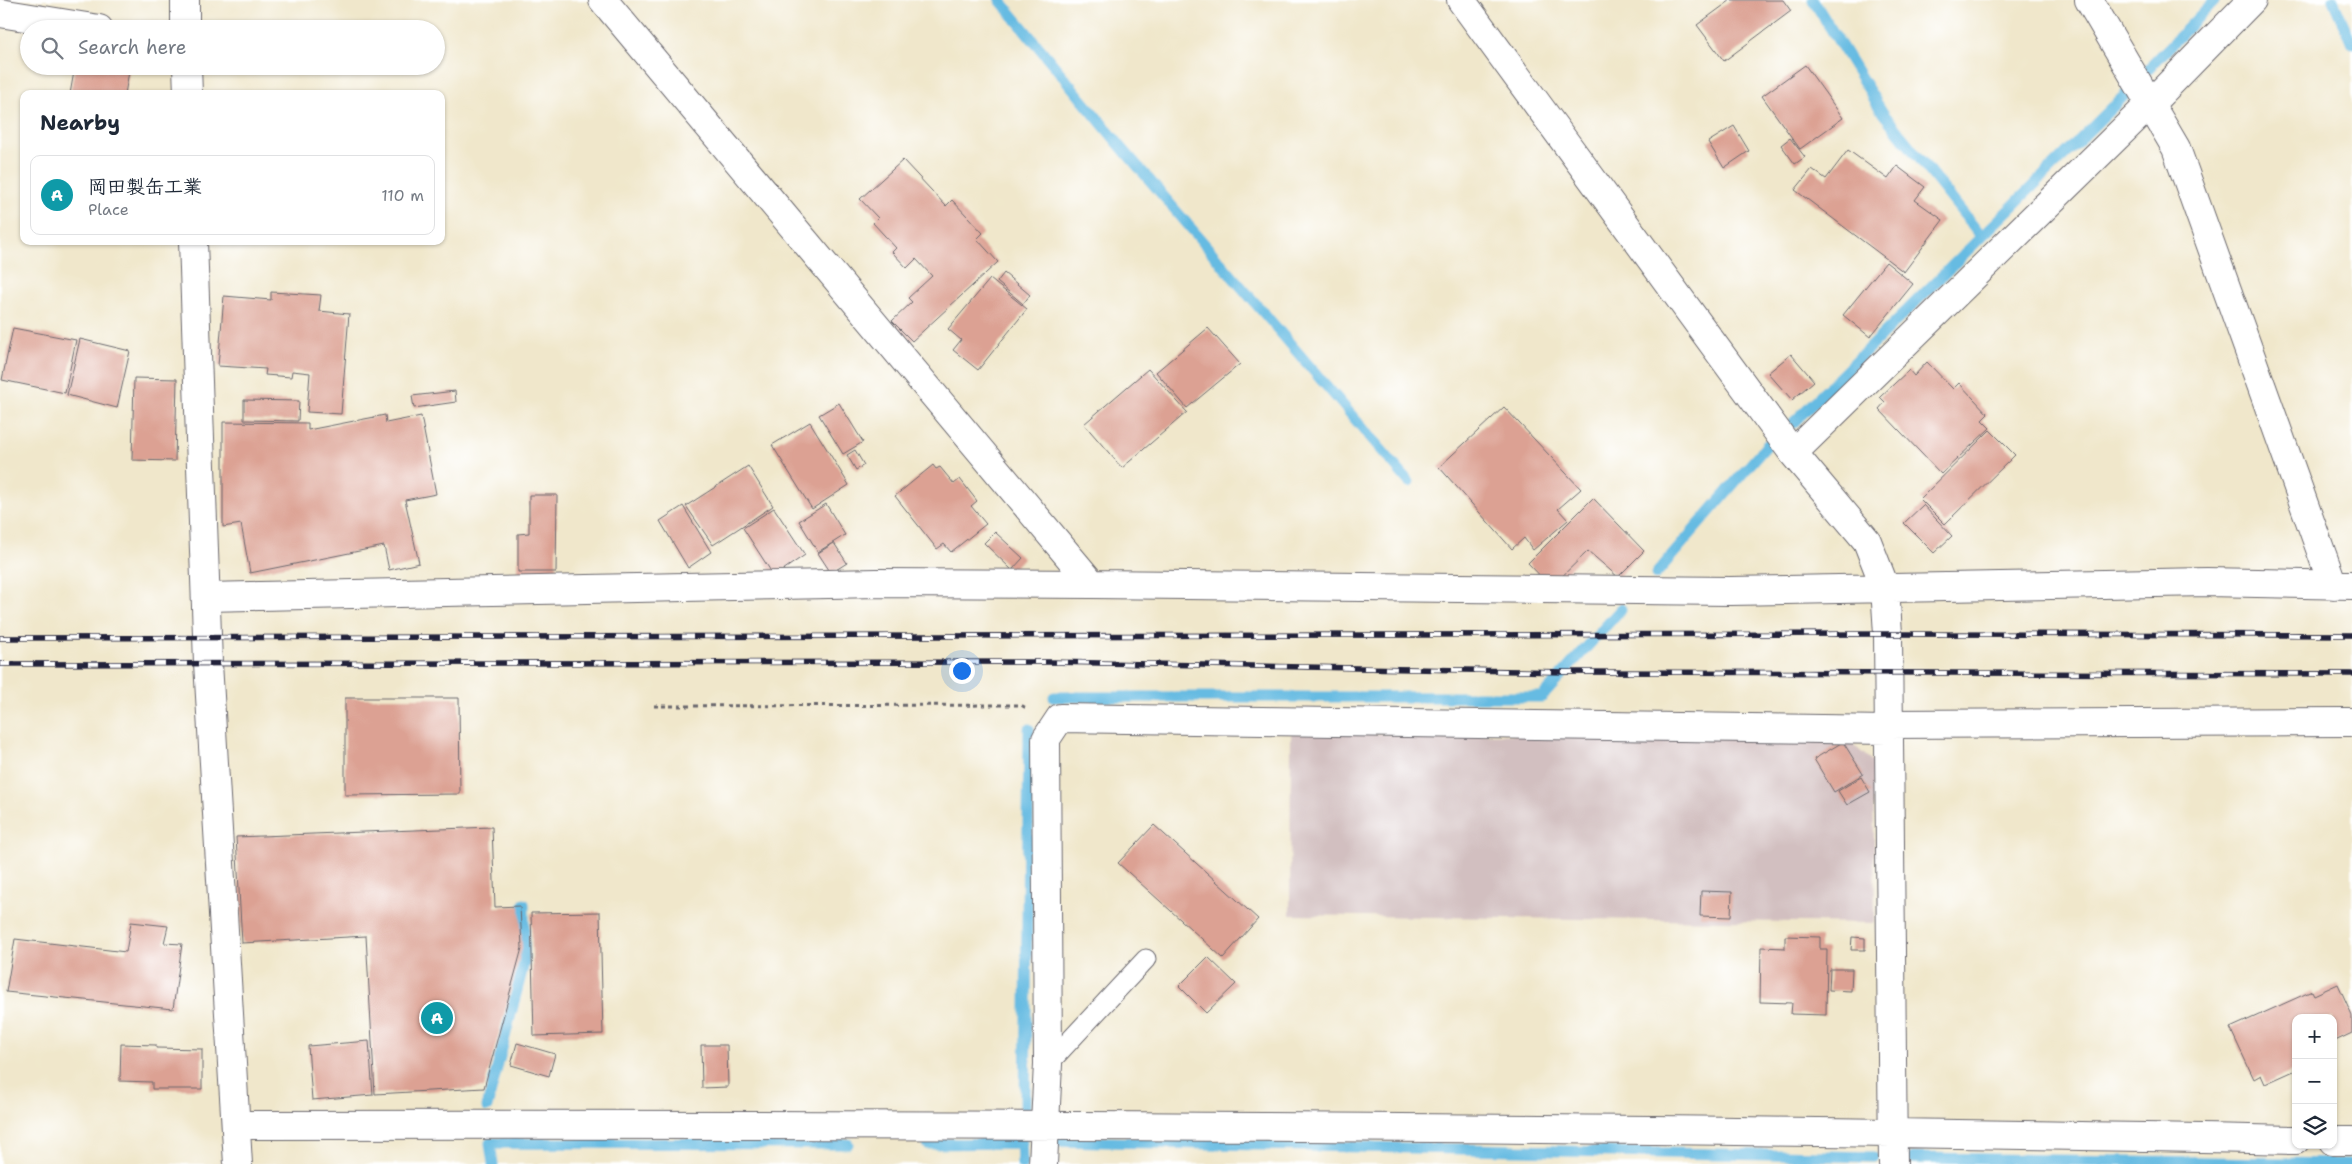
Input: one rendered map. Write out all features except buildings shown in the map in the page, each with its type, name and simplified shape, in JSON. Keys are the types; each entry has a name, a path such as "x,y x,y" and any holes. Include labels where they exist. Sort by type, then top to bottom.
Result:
{"street":[{"path":"185,0 186,20"},
{"path":"604,0 1092,584"},
{"path":"1461,0 1793,453 1867,542 1885,587 1888,634 1887,727 1893,1164"},
{"path":"207,597 867,583 1730,591 2207,582 2342,585 2176,148 2089,0"},
{"path":"1793,453 2151,103 2252,0"},
{"path":"0,13 44,20"},
{"path":"187,75 188,90"},
{"path":"193,245 208,663 238,1164"},
{"path":"1044,1164 1048,1064 1046,739 1060,718 1887,727 2352,722"},
{"path":"236,1125 1045,1124 1893,1132 2292,1140"},
{"path":"2337,1141 2352,1141"}],"lane":[{"path":"1048,1064 1146,959"}],"path":[{"path":"654,706 1021,705 1054,726"}],"shaded area":[{"path":"1291,733 1844,737 1873,762 1875,923 1290,915"}],"waterway":[{"path":"1000,0 1122,148 1409,482"},
{"path":"1813,0 1883,113 1982,237"},
{"path":"2149,68 2215,0"},
{"path":"2333,0 2352,44"},
{"path":"1793,423 2127,93"},
{"path":"1656,574 1768,444"},
{"path":"1054,697 1542,697 1621,609"},
{"path":"1025,1109 1029,729"},
{"path":"487,1107 524,963 524,904"},
{"path":"1021,1137 1022,1164"},
{"path":"1054,1141 1874,1157"},
{"path":"493,1164 490,1143 848,1144"},
{"path":"928,1144 1022,1143"},
{"path":"1913,1158 2349,1164"}],"railway":[{"path":"0,638 1888,634 2352,635"},
{"path":"0,664 1048,662 1565,672 2352,674"}],"place":[{"name":"岡田製缶工業","path":"437,1018"}]}
